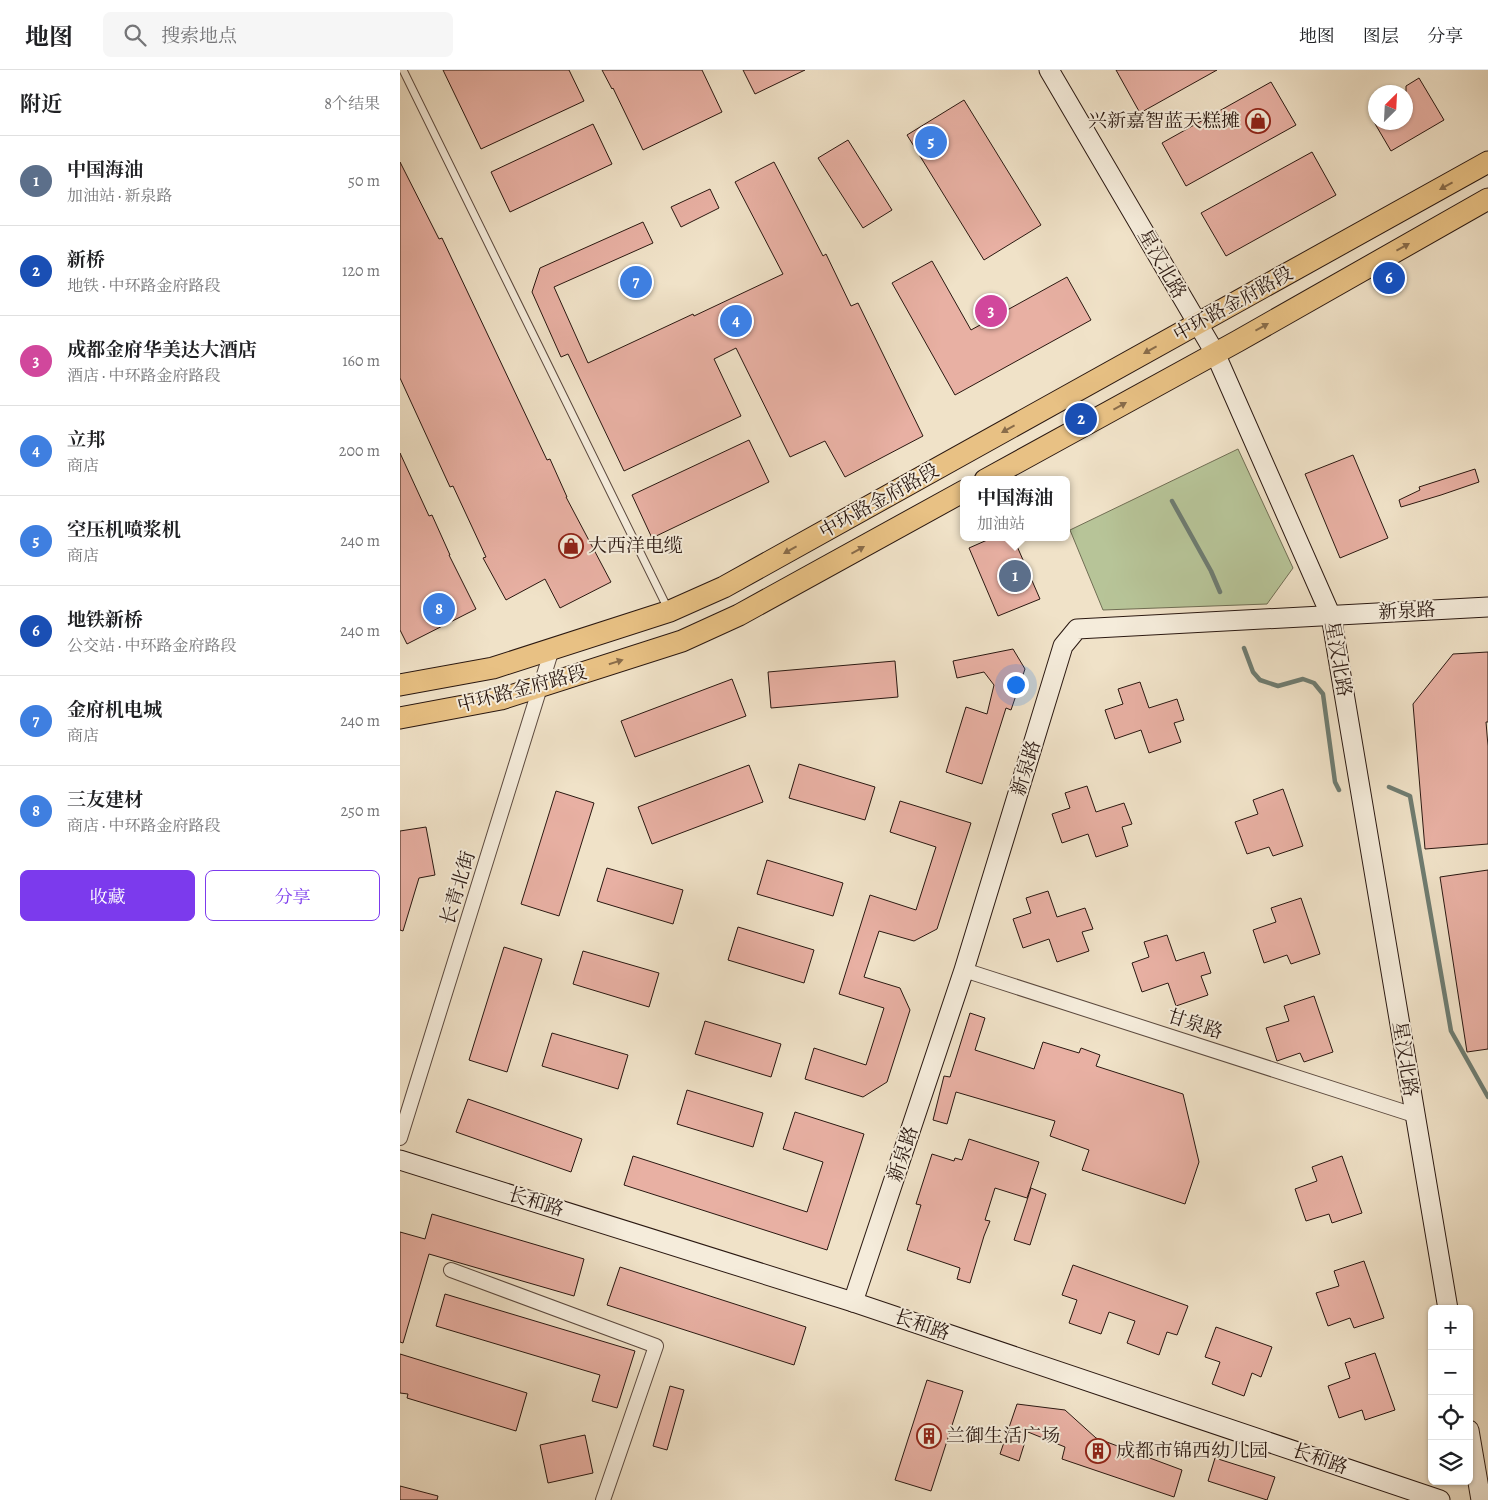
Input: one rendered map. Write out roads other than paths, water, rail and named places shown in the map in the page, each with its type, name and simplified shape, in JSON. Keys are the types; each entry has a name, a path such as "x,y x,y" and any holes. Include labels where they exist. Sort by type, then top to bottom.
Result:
{"main road":[{"name":"中环路金府路段","path":"400,685 493,668 670,611 724,586 1488,162"},
{"name":"中环路金府路段","path":"992,476 1488,199"},
{"name":"中环路金府路段","path":"400,718 501,699 682,641 730,619 960,493"}],"street":[{"name":"星汉北路","path":"1050,70 1215,353 1331,616 1447,1305"},
{"name":"新泉路","path":"853,1302 964,970 1064,646 1077,629 1488,607"},
{"name":"长青北街","path":"400,1138 552,649"},
{"name":"甘泉路","path":"964,970 1414,1114"},
{"name":"长和路","path":"400,1160 853,1302 1440,1500"},
{"path":"451,1270 656,1346 603,1500"},
{"path":"1471,1440 1481,1500"}],"lane":[{"path":"403,70 670,611"}],"waterway":[{"path":"1172,501 1211,571 1220,592"},
{"path":"1244,648 1253,672 1260,680 1278,686 1303,679 1314,683 1323,694 1335,782 1339,790"},
{"path":"1389,787 1410,796 1451,1031 1488,1097"}],"place":[{"name":"兴新嘉智蓝天糕摊","path":"1258,121"},
{"name":"空压机喷浆机","path":"931,142"},
{"name":"地铁新桥","path":"1389,278"},
{"name":"金府机电城","path":"636,282"},
{"name":"成都金府华美达大酒店","path":"991,311"},
{"name":"立邦","path":"736,321"},
{"name":"新桥","path":"1081,419"},
{"name":"大西洋电缆","path":"571,546"},
{"name":"中国海油","path":"1015,576"},
{"name":"三友建材","path":"439,609"},
{"name":"兰御生活广场","path":"929,1436"},
{"name":"成都市锦西幼儿园","path":"1098,1451"}]}
